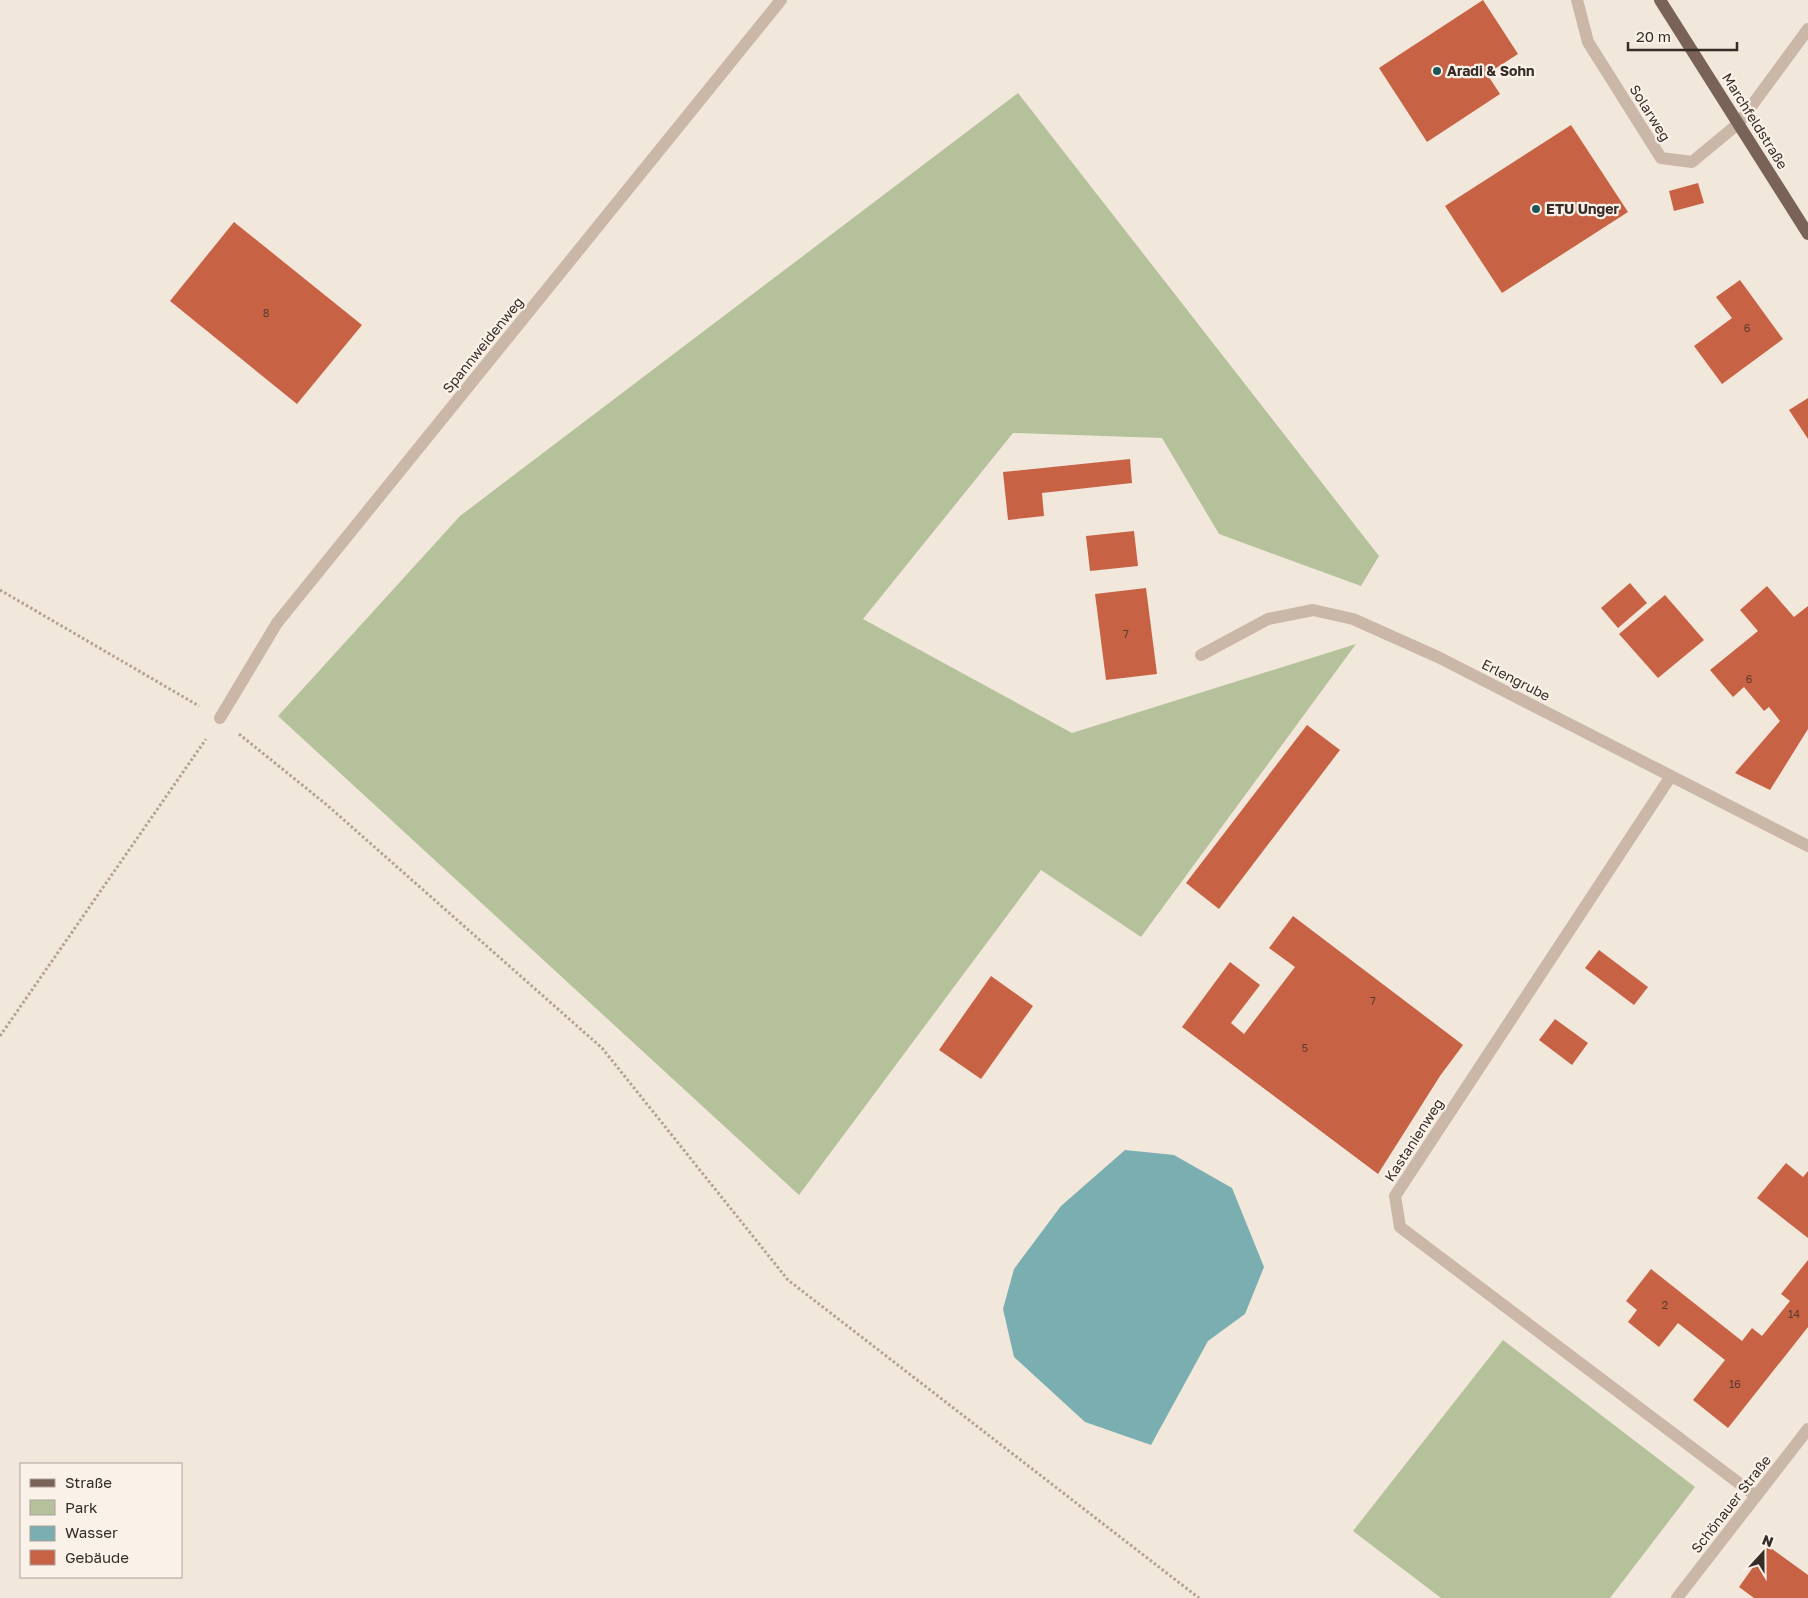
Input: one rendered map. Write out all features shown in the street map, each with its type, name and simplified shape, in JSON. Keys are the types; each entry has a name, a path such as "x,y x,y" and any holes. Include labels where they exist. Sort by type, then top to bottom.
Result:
{"main road":[{"name":"Marchfeldstraße","path":"1660,0 1808,234"}],"street":[{"name":"Spannweidenweg","path":"220,718 278,623 781,0"},
{"name":"Solarweg","path":"1577,0 1588,42 1661,158 1692,162 1738,123"},
{"path":"1738,123 1808,29"},
{"name":"Erlengrube","path":"1201,655 1268,619 1313,610 1352,619 1438,657 1808,846"},
{"name":"Kastanienweg","path":"1671,776 1395,1196 1400,1227 1756,1496"},
{"name":"Schönauer Straße","path":"1677,1598 1808,1429"}],"path":[{"path":"0,590 220,718 327,805 602,1048 788,1280 1199,1598"},
{"path":"0,1036 220,718"}],"green space":[{"path":"1018,93 1379,556 1361,586 1219,534 1162,438 1013,433 863,619 1072,733 1356,644 1141,937 1041,870 799,1195 278,716 460,516"},
{"path":"1503,1340 1695,1487 1610,1598 1441,1598 1353,1531"}],"water":[{"path":"1125,1150 1174,1155 1232,1188 1264,1267 1245,1314 1208,1341 1151,1445 1085,1422 1014,1357 1003,1309 1014,1269 1061,1206"}],"building":[{"name":"Aradi & Sohn","path":"1483,0 1518,54 1487,74 1500,94 1427,142 1379,68"},
{"name":"ETU Unger","path":"1571,125 1628,212 1502,293 1445,206"},
{"path":"1698,183 1704,203 1674,211 1669,191"},
{"path":"234,222 362,325 297,404 170,301"},
{"path":"1740,280 1783,339 1722,384 1694,346 1732,318 1716,297"},
{"path":"1808,398 1808,439 1789,410"},
{"path":"1130,459 1132,483 1042,493 1044,516 1008,520 1003,472"},
{"path":"1134,531 1138,566 1090,571 1086,536"},
{"path":"1630,583 1647,603 1618,628 1601,608"},
{"path":"1767,586 1794,617 1808,606 1808,729 1770,790 1735,773 1780,721 1769,707 1764,711 1744,687 1733,697 1710,670 1758,631 1740,610"},
{"path":"1146,588 1157,674 1106,680 1095,594"},
{"path":"1665,595 1704,640 1658,678 1619,634"},
{"path":"1307,725 1340,750 1219,909 1186,883"},
{"path":"1293,916 1463,1045 1440,1076 1378,1174 1182,1027 1230,962 1260,985 1231,1023 1244,1034 1295,967 1269,948"},
{"path":"1599,950 1648,987 1634,1005 1585,968"},
{"path":"991,976 1033,1006 981,1079 939,1050"},
{"path":"1555,1019 1588,1043 1572,1065 1539,1040"},
{"path":"1786,1163 1803,1177 1808,1171 1808,1238 1757,1198"},
{"path":"1808,1260 1808,1327 1728,1428 1693,1400 1725,1360 1678,1323 1659,1347 1628,1322 1637,1310 1626,1301 1651,1269 1742,1341 1752,1328 1762,1336 1790,1301 1781,1294"},
{"path":"1768,1546 1808,1575 1808,1598 1754,1598 1739,1587"}],"place":[{"name":"Aradi & Sohn","path":"1437,71"},
{"name":"ETU Unger","path":"1536,209"}]}
